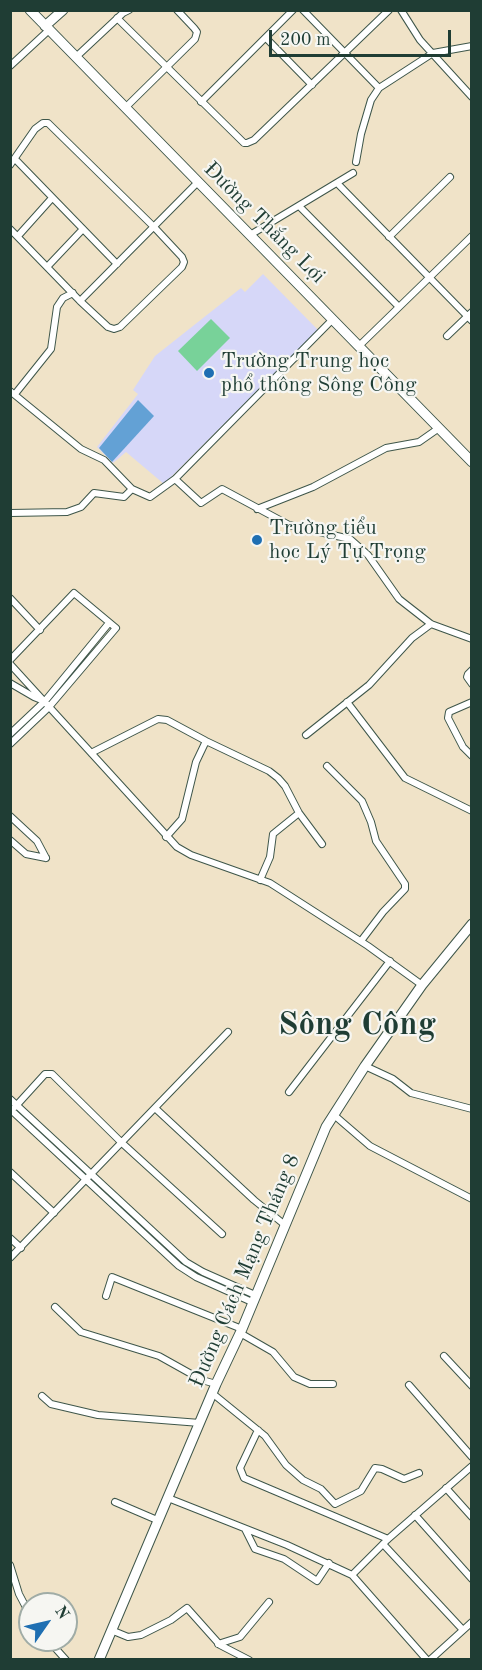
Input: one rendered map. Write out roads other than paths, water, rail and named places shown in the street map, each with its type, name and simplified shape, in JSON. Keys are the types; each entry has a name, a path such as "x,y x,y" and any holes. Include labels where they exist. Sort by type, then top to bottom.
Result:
{"street":[{"name":"Đường Thắng Lợi","path":"30,10 471,462"},
{"path":"10,66 63,10"},
{"path":"76,57 117,18 129,10"},
{"path":"125,108 197,35 194,28 177,10"},
{"path":"201,102 293,10"},
{"path":"303,10 379,88"},
{"path":"117,18 201,102 247,143 254,140 389,10"},
{"path":"401,10 420,40 471,97"},
{"path":"405,18 410,10"},
{"path":"266,38 312,85"},
{"path":"356,162 371,100 379,88 433,53 471,46"},
{"path":"10,165 34,129 43,123 48,123 154,226 184,262 182,267 120,327 114,329 108,327 10,229"},
{"path":"15,159 117,264"},
{"path":"250,235 353,174"},
{"path":"389,237 450,177"},
{"path":"81,301 198,182"},
{"path":"337,183 429,278 470,316 447,336"},
{"path":"18,237 52,198"},
{"path":"299,206 399,307"},
{"path":"47,267 83,229"},
{"path":"359,346 471,236"},
{"path":"73,293 63,298 57,307 51,349 13,392 81,449 104,459 132,489 150,497 175,479 333,319"},
{"path":"257,509 313,487 386,448 419,442 439,428"},
{"path":"175,479 201,503 222,489 297,528 350,539 368,555 394,593 431,624 471,639"},
{"path":"10,513 67,512 81,507 94,493 124,497 132,489"},
{"path":"10,744 47,704 116,628 74,593 10,662 47,704 177,847 191,855 270,883 361,941 422,985"},
{"path":"10,598 40,630"},
{"path":"10,734 47,704 110,623"},
{"path":"306,735 378,676 412,638 431,624"},
{"path":"471,670 467,677 471,684"},
{"path":"10,683 47,704"},
{"path":"347,702 405,778 471,811"},
{"path":"471,702 449,712 447,718 463,747 471,756"},
{"path":"91,753 158,719 167,720 269,771 278,778 321,844"},
{"path":"166,837 182,819 196,762 206,741"},
{"path":"327,766 362,801 376,842 405,884 405,890 383,912 361,941"},
{"path":"260,880 270,857 273,834 299,813"},
{"path":"10,816 37,841 46,858 26,854 10,840"},
{"name":"Đường Cách Mạng Tháng 8","path":"99,1659 214,1388 241,1331 326,1127 365,1065 422,985 471,924"},
{"path":"289,1092 390,961"},
{"path":"10,1258 228,1032"},
{"path":"365,1065 398,1082 411,1093 471,1109"},
{"path":"12,1109 45,1074 52,1074 122,1143 222,1234"},
{"path":"10,1099 12,1109 121,1208 186,1262 254,1299"},
{"path":"155,1108 254,1200 285,1225"},
{"path":"334,1115 370,1146 471,1199"},
{"path":"10,1172 54,1213"},
{"path":"10,1238 21,1248"},
{"path":"106,1296 112,1277 241,1331 273,1352 286,1371 294,1377 310,1384 333,1384"},
{"path":"55,1306 81,1332 159,1356 214,1388 270,1441 286,1465 303,1480 321,1490 335,1504 361,1491 375,1468 406,1480 419,1473"},
{"path":"444,1356 471,1386"},
{"path":"410,1385 471,1457"},
{"path":"42,1396 51,1404 98,1415 200,1423"},
{"path":"258,1430 240,1468 244,1478 386,1541 463,1630"},
{"path":"352,1575 386,1541 471,1466"},
{"path":"446,1488 471,1516"},
{"path":"168,1498 329,1563 352,1575 428,1659 471,1622"},
{"path":"116,1502 157,1520"},
{"path":"415,1515 471,1579"},
{"path":"245,1529 255,1549 284,1559 317,1581 329,1563"},
{"path":"10,1565 19,1592"},
{"path":"218,1644 240,1636 269,1602"},
{"path":"111,1630 128,1637 141,1635 164,1624 187,1608 218,1644 249,1659"}],"water":[{"path":"138,400 154,416 112,462 99,448"}],"place":[{"name":"Trường Trung học phổ thông Sông Công","path":"209,373"},
{"name":"Trường tiểu học Lý Tự Trọng","path":"257,540"}],"district":[{"name":"Sông Công","path":"357,1025"}]}
